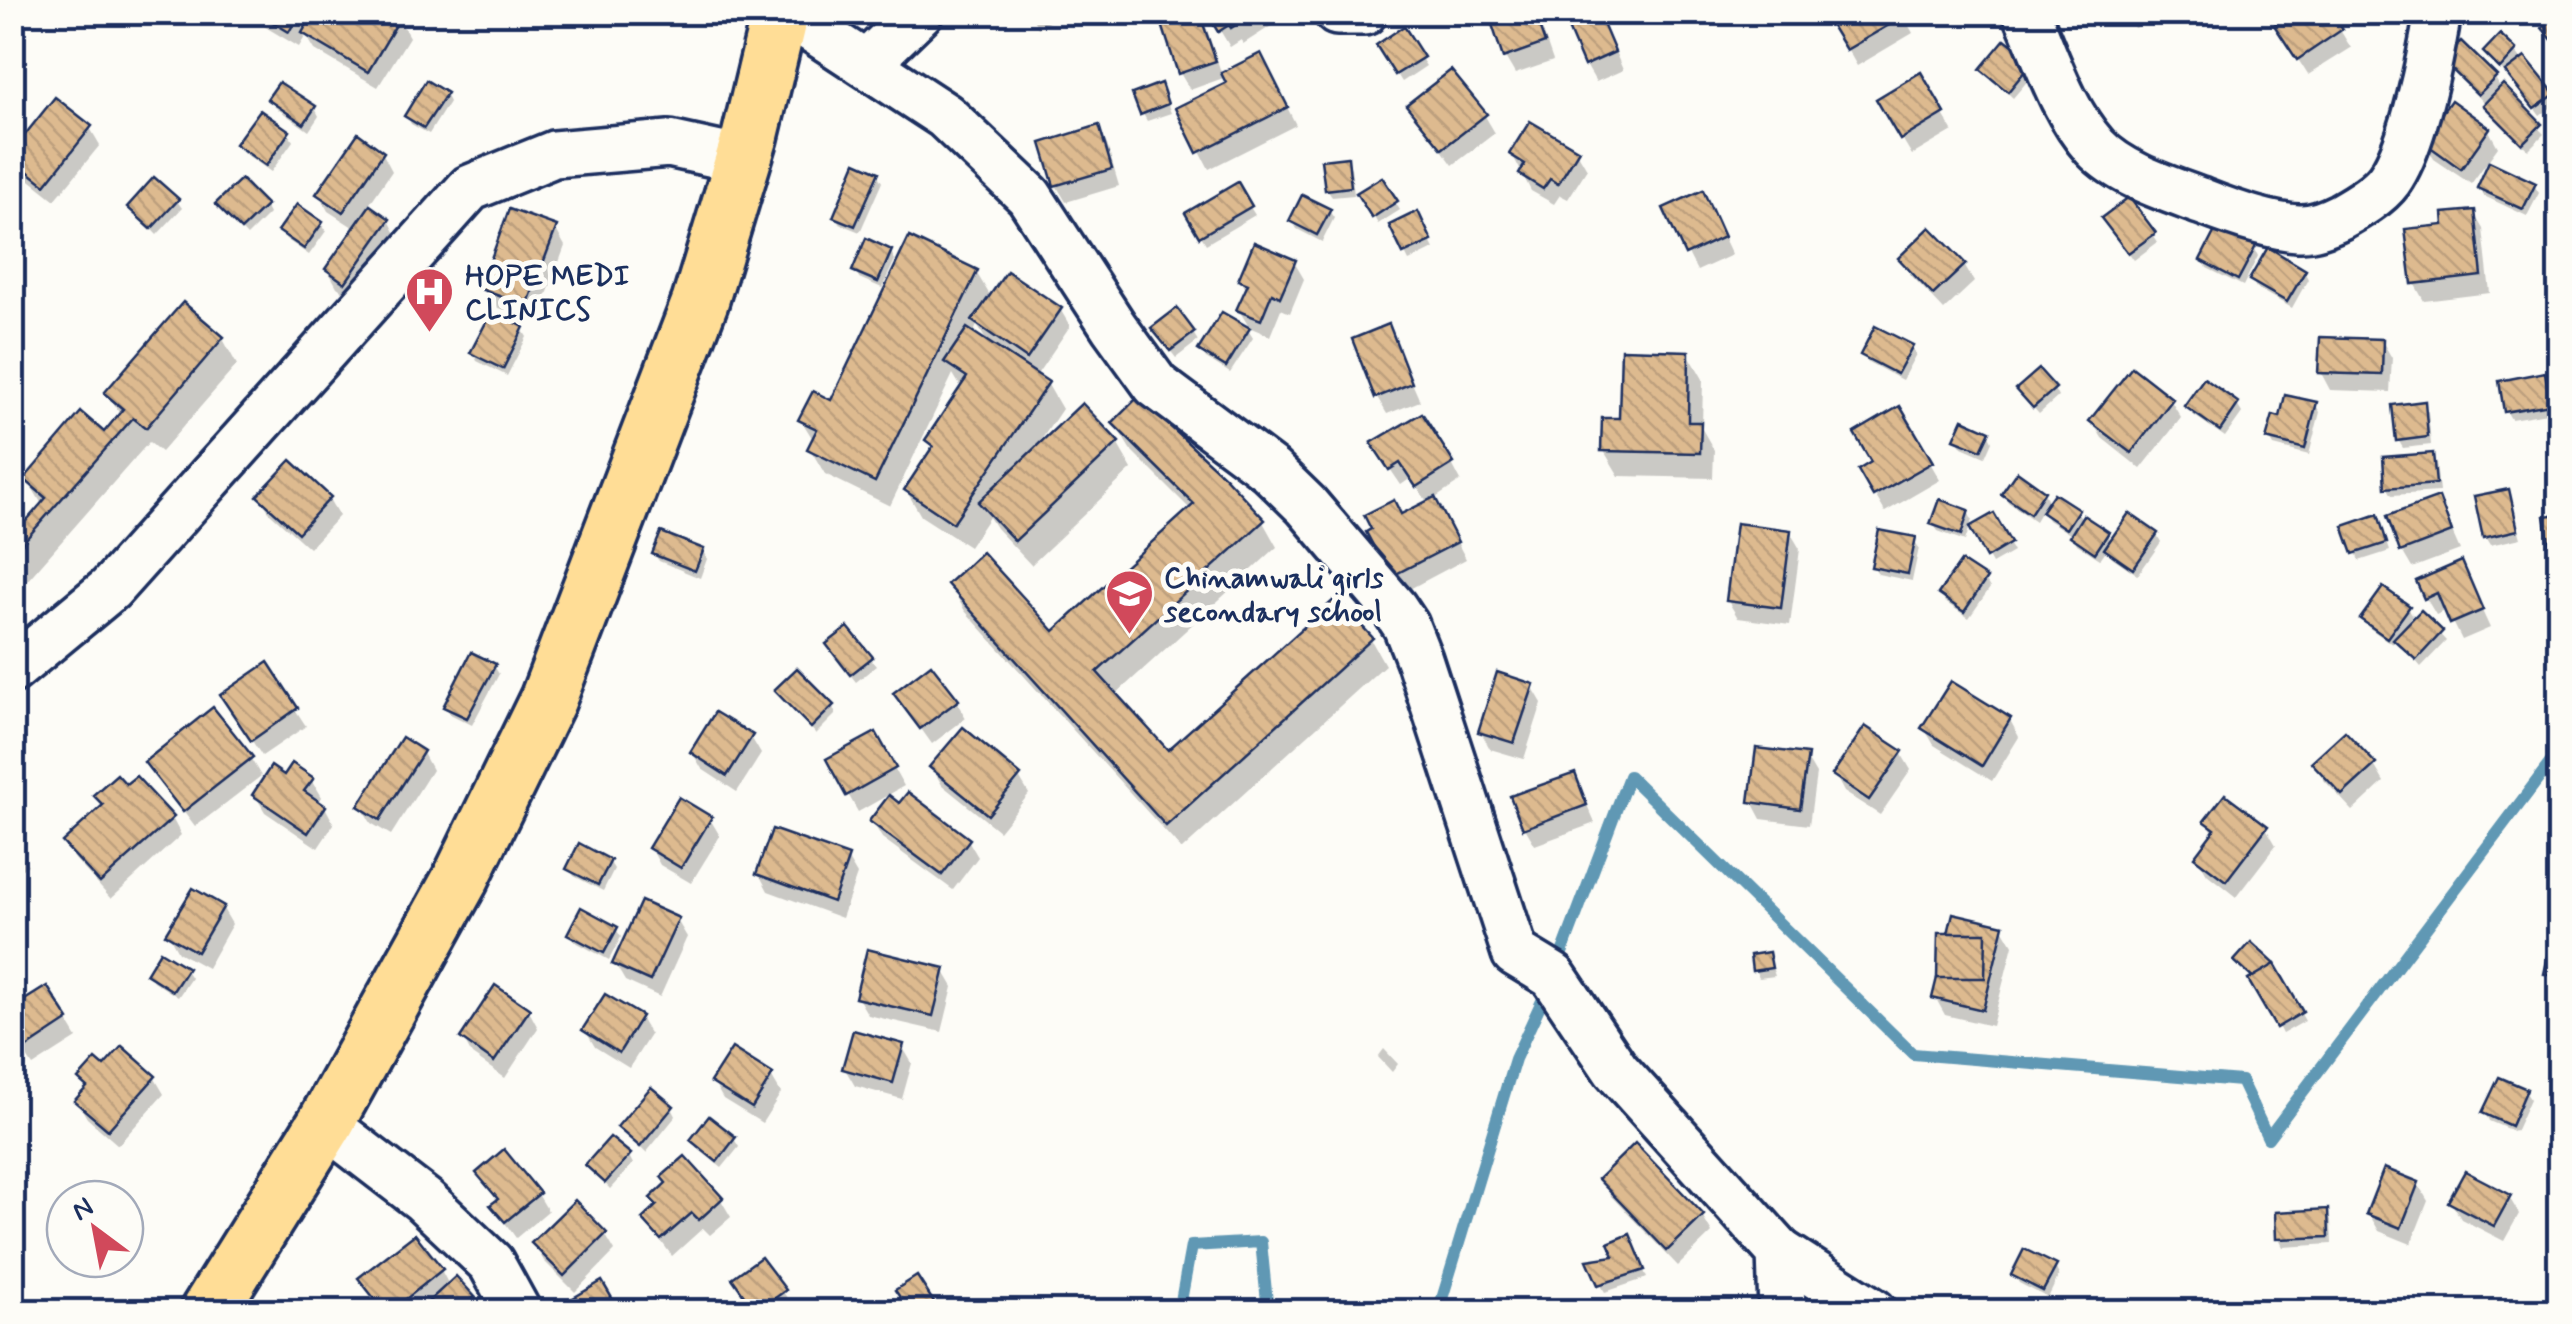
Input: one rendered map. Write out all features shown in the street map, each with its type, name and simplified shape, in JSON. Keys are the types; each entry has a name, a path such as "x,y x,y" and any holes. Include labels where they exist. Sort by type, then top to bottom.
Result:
{"highway":[{"path":"208,1312 326,1124 461,878 548,699 700,302 783,12"}],"street":[{"path":"783,12 946,116 1029,196 1156,385 1270,470 1306,504 1394,608 1420,659 1515,953 1554,976 1616,1070 1780,1252 1874,1312"},
{"path":"866,64 920,12"},
{"path":"1337,12 1364,12"},
{"path":"2026,12 2074,119 2098,150 2128,170 2175,192 2220,209 2300,229 2331,222 2358,207 2389,180 2420,96 2438,12"},
{"path":"17,658 110,589 470,188 554,154 669,144 742,160"},
{"path":"326,1124 424,1200 492,1264 518,1312"},
{"path":"1780,1252 1782,1312"}],"building":[{"path":"256,12 300,12 289,32"},
{"path":"314,12 392,12 400,18 368,72 302,33"},
{"path":"1158,12 1199,12 1216,61 1178,74"},
{"path":"1206,12 1256,12 1218,32"},
{"path":"1488,12 1534,12 1545,43 1503,58"},
{"path":"1561,12 1598,12 1615,52 1584,66"},
{"path":"2292,12 2332,12 2343,29 2297,60 2274,25"},
{"path":"1824,14 1906,15 1846,50"},
{"path":"2560,14 2560,49 2542,28"},
{"path":"1404,26 1424,57 1395,75 1376,45"},
{"path":"2500,34 2517,50 2500,69 2483,52"},
{"path":"2005,39 2033,61 2008,92 1980,69"},
{"path":"2461,41 2497,76 2478,95 2442,60"},
{"path":"1261,53 1288,107 1197,153 1175,108 1226,83 1221,73"},
{"path":"2525,57 2555,94 2534,109 2505,72"},
{"path":"1451,70 1487,114 1442,149 1406,105"},
{"path":"1921,72 1945,113 1900,140 1876,99"},
{"path":"426,80 447,93 424,128 404,116"},
{"path":"279,82 316,106 304,124 267,99"},
{"path":"1161,83 1168,104 1140,115 1132,94"},
{"path":"2503,84 2542,124 2522,144 2483,105"},
{"path":"55,97 92,126 45,185 12,159 12,151"},
{"path":"2451,100 2490,128 2461,169 2422,141"},
{"path":"260,110 290,131 266,166 235,144"},
{"path":"1530,121 1579,150 1558,184 1550,179 1543,189 1519,174 1525,164 1509,154"},
{"path":"1099,125 1112,169 1054,186 1041,143"},
{"path":"358,133 384,152 343,212 316,194"},
{"path":"1348,157 1351,187 1325,190 1321,160"},
{"path":"2489,161 2536,183 2523,209 2477,188"},
{"path":"856,162 879,172 855,226 833,217"},
{"path":"154,177 179,199 151,229 127,207"},
{"path":"1382,177 1398,201 1372,218 1356,193"},
{"path":"241,179 267,205 241,230 215,204"},
{"path":"1238,182 1252,206 1199,237 1185,213"},
{"path":"1703,190 1724,237 1685,255 1663,208"},
{"path":"1302,195 1331,209 1317,235 1289,221"},
{"path":"2129,197 2156,233 2128,253 2101,218"},
{"path":"297,204 323,222 304,249 278,231"},
{"path":"370,205 390,219 345,283 325,269"},
{"path":"509,209 557,226 527,306 480,289"},
{"path":"2475,210 2482,276 2412,284 2405,229 2444,225 2443,213"},
{"path":"1418,211 1432,241 1403,254 1389,225"},
{"path":"1930,227 1966,264 1933,295 1898,258"},
{"path":"2217,227 2256,246 2238,280 2200,260"},
{"path":"909,237 978,270 875,482 807,449 817,429 798,420 813,391 831,400"},
{"path":"866,238 892,250 878,282 852,271"},
{"path":"1254,242 1296,260 1280,297 1272,293 1261,320 1236,310 1248,284 1238,280"},
{"path":"2268,247 2306,270 2287,302 2249,280"},
{"path":"1007,271 1062,308 1027,359 972,321"},
{"path":"183,302 224,337 146,428 133,418 12,555 12,508 27,520 46,498 24,479 81,412 104,432 123,409 104,393"},
{"path":"1177,308 1195,332 1170,351 1151,328"},
{"path":"492,311 524,327 503,369 470,353"},
{"path":"1222,312 1250,328 1226,367 1198,350"},
{"path":"1389,324 1412,383 1375,398 1352,339"},
{"path":"1875,326 1913,345 1897,374 1860,355"},
{"path":"967,328 1049,382 953,523 904,490 933,446 925,440 967,377 944,362"},
{"path":"2320,337 2383,339 2382,375 2318,373"},
{"path":"1621,349 1689,351 1688,422 1701,422 1700,453 1601,451 1602,418 1619,418"},
{"path":"2132,367 2173,399 2131,453 2089,421"},
{"path":"2039,369 2056,388 2033,408 2016,389"},
{"path":"2545,372 2550,404 2504,412 2499,381"},
{"path":"2204,378 2239,403 2220,431 2184,406"},
{"path":"2285,395 2317,402 2305,449 2266,439 2273,415 2280,417"},
{"path":"1138,397 1224,476 1265,520 1097,672 1168,750 1336,598 1373,638 1166,826 947,584 982,552 1054,631 1194,504 1112,423"},
{"path":"2425,401 2428,437 2396,441 2392,405"},
{"path":"1082,403 1119,442 1015,541 978,502"},
{"path":"1900,406 1933,462 1873,496 1858,470 1871,462 1854,433"},
{"path":"1422,413 1454,463 1416,487 1400,463 1389,470 1371,443"},
{"path":"1963,419 1990,431 1981,450 1954,439"},
{"path":"2433,453 2436,484 2385,488 2383,457"},
{"path":"291,460 331,497 298,533 257,496"},
{"path":"2017,471 2045,491 2030,514 2001,494"},
{"path":"2509,489 2518,530 2483,538 2474,496"},
{"path":"2054,493 2079,509 2066,529 2041,512"},
{"path":"1435,497 1458,542 1390,577 1366,532 1371,529 1364,515 1394,500 1401,514"},
{"path":"2439,497 2452,532 2400,552 2387,516"},
{"path":"1939,499 1969,510 1961,535 1930,524"},
{"path":"1994,513 2011,543 1986,558 1969,527"},
{"path":"2129,513 2158,533 2133,569 2104,549"},
{"path":"2378,514 2387,543 2353,554 2343,526"},
{"path":"2560,514 2560,556 2551,557 2545,516"},
{"path":"2083,515 2109,532 2095,553 2070,536"},
{"path":"1736,523 1791,530 1781,608 1726,601"},
{"path":"1879,530 1916,537 1908,574 1871,567"},
{"path":"661,532 704,549 695,571 652,554"},
{"path":"1961,561 1987,578 1964,612 1938,594"},
{"path":"2462,561 2483,610 2450,624 2437,593 2424,599 2416,581"},
{"path":"2383,587 2410,606 2387,638 2360,619"},
{"path":"2421,610 2443,631 2416,660 2393,639"},
{"path":"848,627 873,657 850,675 826,644"},
{"path":"471,652 496,664 467,718 443,707"},
{"path":"268,662 298,708 251,741 220,695"},
{"path":"931,664 959,700 920,729 893,693"},
{"path":"797,668 834,705 811,728 774,690"},
{"path":"1497,672 1534,684 1514,743 1478,732"},
{"path":"1951,681 2011,718 1982,766 1921,728"},
{"path":"213,707 253,757 183,812 144,762"},
{"path":"715,712 753,735 727,776 690,752"},
{"path":"1865,726 1903,751 1869,800 1832,775"},
{"path":"963,727 1021,775 988,815 929,767"},
{"path":"2345,731 2376,764 2342,795 2311,762"},
{"path":"876,732 896,768 846,796 826,759"},
{"path":"402,737 424,751 380,820 358,806"},
{"path":"1756,748 1808,754 1800,809 1749,802"},
{"path":"292,763 314,778 304,791 326,806 308,833 252,795 271,766 284,775"},
{"path":"1575,773 1587,805 1523,829 1510,796"},
{"path":"117,774 126,784 136,776 174,817 100,883 62,842 103,805 93,795"},
{"path":"908,792 970,839 942,875 869,821 889,795 899,803"},
{"path":"2225,794 2268,826 2226,881 2194,857 2215,829 2204,821"},
{"path":"679,797 712,817 681,868 648,848"},
{"path":"772,829 849,856 833,902 756,874"},
{"path":"579,843 611,860 598,885 566,869"},
{"path":"193,888 224,906 197,952 165,934"},
{"path":"641,901 679,918 650,981 612,964"},
{"path":"581,907 618,927 604,953 567,934"},
{"path":"1953,913 2004,925 1983,1010 1932,998"},
{"path":"2554,929 2560,930 2560,976 2544,974"},
{"path":"1938,933 1986,933 1985,978 1937,978"},
{"path":"2251,942 2275,964 2258,983 2234,961"},
{"path":"867,949 945,968 933,1016 855,998"},
{"path":"160,951 188,968 173,991 146,974"},
{"path":"1769,952 1772,968 1752,971 1750,955"},
{"path":"2275,964 2303,1012 2276,1028 2248,980"},
{"path":"495,985 530,1009 494,1062 460,1038"},
{"path":"47,986 69,1020 22,1051 12,1037 12,1008"},
{"path":"605,994 642,1016 619,1053 582,1030"},
{"path":"853,1030 904,1044 893,1083 842,1069"},
{"path":"122,1046 156,1076 108,1130 74,1101 87,1087 78,1079 96,1059 104,1066"},
{"path":"732,1048 773,1074 752,1108 710,1082"},
{"path":"2499,1077 2527,1089 2511,1126 2482,1113"},
{"path":"651,1087 674,1106 640,1147 617,1127"},
{"path":"709,1116 736,1137 717,1162 690,1140"},
{"path":"610,1137 631,1154 605,1183 585,1165"},
{"path":"1635,1143 1704,1215 1667,1251 1598,1179"},
{"path":"504,1149 540,1193 505,1222 490,1205 498,1199 476,1173"},
{"path":"685,1156 723,1198 699,1220 692,1213 661,1240 642,1219 657,1205 650,1198 666,1183 661,1177"},
{"path":"2384,1168 2419,1182 2401,1228 2366,1214"},
{"path":"2465,1171 2511,1195 2494,1226 2448,1202"},
{"path":"575,1200 607,1233 564,1276 531,1243"},
{"path":"2328,1209 2329,1237 2276,1239 2275,1212"},
{"path":"415,1234 443,1269 385,1312 358,1278"},
{"path":"1630,1234 1645,1270 1598,1285 1587,1260 1614,1256 1608,1243"},
{"path":"2024,1249 2057,1265 2043,1291 2011,1275"},
{"path":"761,1257 786,1290 756,1312 732,1278"},
{"path":"456,1276 475,1297 458,1312 417,1312"},
{"path":"917,1276 940,1312 910,1312 895,1290"},
{"path":"602,1281 620,1312 573,1312 568,1301"}],"waterway":[{"path":"1556,969 1629,776 1913,1054 2241,1081 2268,1138 2560,750"},
{"path":"1438,1312 1515,1059 1548,988"},
{"path":"1179,1312 1191,1246 1261,1242 1268,1312"}],"place":[{"name":"HOPE MEDI CLINICS","path":"430,334"},
{"name":"Chinamwali girls secondary school","path":"1129,636"}]}
